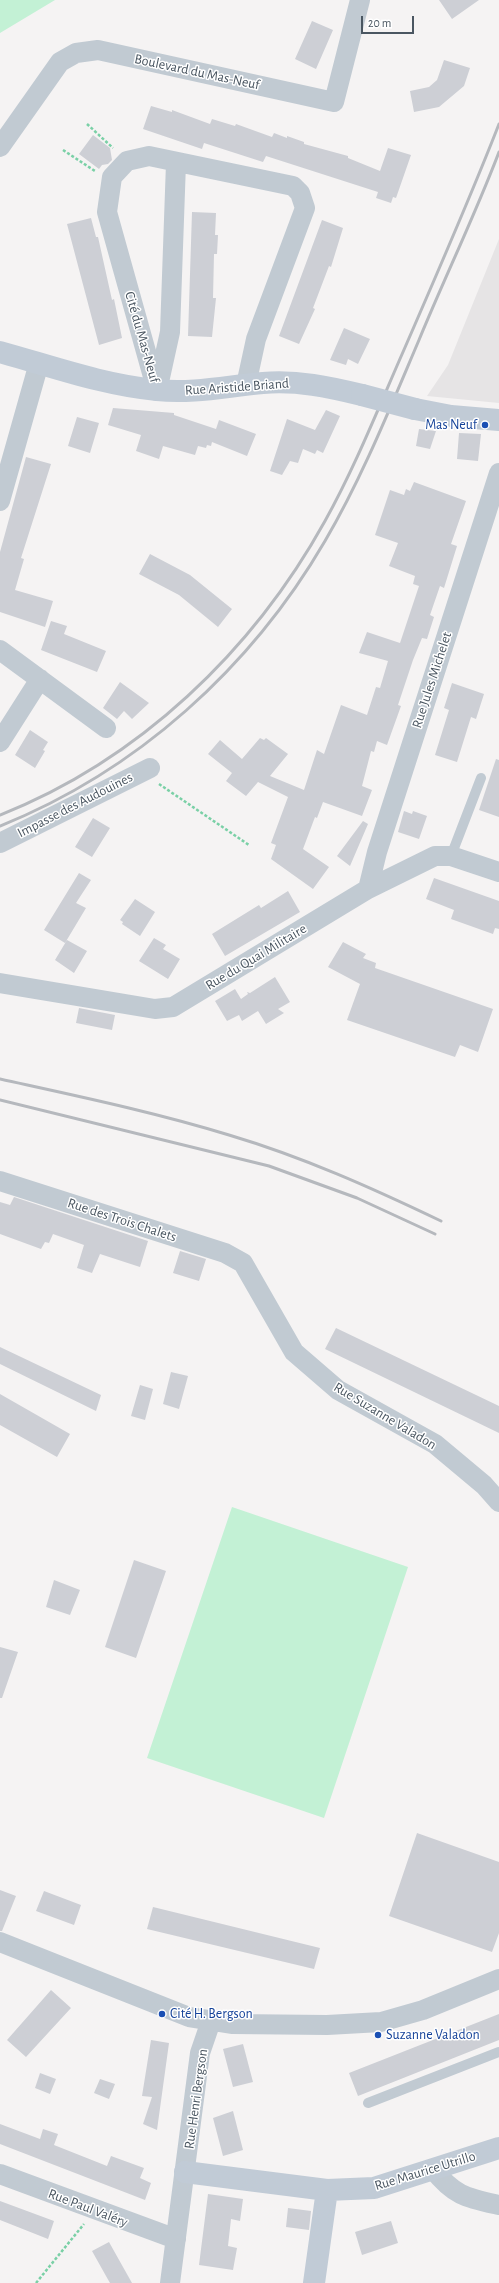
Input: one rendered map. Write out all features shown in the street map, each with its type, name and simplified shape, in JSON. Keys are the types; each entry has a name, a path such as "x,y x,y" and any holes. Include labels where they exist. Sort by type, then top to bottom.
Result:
{"street":[{"name":"Boulevard du Mas-Neuf","path":"0,147 60,62 76,53 83,52 98,50 334,102 360,0"},
{"path":"127,161 149,156 176,163 293,186 300,193 305,208 256,339 246,385"},
{"name":"Cité du Mas-Neuf","path":"127,161 112,177 107,212 157,390"},
{"name":"Cité du Mas-Neuf","path":"157,390 170,332 176,163"},
{"name":"Rue Aristide Briand","path":"0,352 99,380 157,390 191,392 246,385 294,382 362,395 415,409 451,416 499,420"},
{"path":"0,501 39,363"},
{"name":"Rue Jules Michelet","path":"368,889 377,852 499,473"},
{"path":"0,650 106,728"},
{"path":"0,742 40,679"},
{"name":"Impasse des Audouines","path":"0,843 150,768"},
{"name":"Rue du Quai Militaire","path":"0,983 155,1009 174,1007 368,889 435,856 451,856 499,872"},
{"name":"Rue des Trois Chalets","path":"0,1181 225,1253 243,1263"},
{"name":"Rue Suzanne Valadon","path":"243,1263 294,1352 338,1390 435,1444 484,1485 499,1502"},
{"path":"0,1942 189,2017 233,2024 327,2025 381,2022 423,2010 499,1978"},
{"name":"Rue Henri Bergson","path":"170,2283 200,2053 211,2021"},
{"name":"Rue Maurice Utrillo","path":"185,2172 327,2190 374,2188 499,2148"},
{"path":"433,2169 444,2183 457,2194 499,2205"},
{"name":"Rue Paul Valéry","path":"0,2174 95,2211 176,2239"},
{"path":"314,2283 327,2190"}],"lane":[{"path":"451,856 481,778"},
{"path":"368,2104 499,2052"}],"path":[{"path":"87,124 127,161"},
{"path":"63,150 112,182"},
{"path":"150,768 160,786 249,845"},
{"path":"36,2283 95,2211"}],"shaded area":[{"path":"499,239 499,403 427,396 448,365"}],"green space":[{"path":"0,0 55,0 0,33"},
{"path":"232,1507 408,1567 324,1818 147,1758"}],"building":[{"path":"439,0 479,0 452,19"},
{"path":"312,21 333,30 316,69 295,59"},
{"path":"444,60 470,68 464,86 439,107 414,112 410,91 429,87 437,80"},
{"path":"151,106 172,112 172,110 210,124 212,119 235,126 236,124 272,137 274,133 287,138 287,136 304,142 304,144 348,156 348,158 380,171 388,148 411,155 396,198 393,197 391,203 376,198 378,192 266,156 263,162 204,143 202,149 143,129"},
{"path":"93,135 110,148 112,160 108,164 102,165 99,169 79,154"},
{"path":"192,212 216,213 215,235 218,235 217,254 214,254 213,298 216,298 212,337 188,336"},
{"path":"91,218 96,237 98,237 112,300 114,299 122,338 99,345 67,224"},
{"path":"322,220 343,228 331,267 329,266 313,308 315,309 299,344 279,336"},
{"path":"344,328 370,339 358,364 348,359 346,365 330,360"},
{"path":"113,408 174,413 174,415 216,429 219,420 256,434 247,456 212,442 211,446 207,445 206,448 198,446 195,455 163,446 159,459 136,451 141,435 108,425"},
{"path":"326,410 340,416 323,453 317,450 315,454 303,449 298,463 290,461 282,475 270,471 287,419 315,430"},
{"path":"77,417 99,423 90,453 68,446"},
{"path":"419,429 436,431 430,449 416,446"},
{"path":"459,433 481,434 478,461 457,459"},
{"path":"26,457 51,464 21,558 24,559 15,590 53,601 45,627 0,612 0,552"},
{"path":"414,482 466,501 451,544 457,546 444,588 440,586 430,615 434,617 427,639 422,638 413,660 398,705 401,706 387,745 377,741 374,752 371,751 362,786 372,790 362,816 323,802 317,818 315,817 303,849 329,867 313,889 271,859 276,845 271,843 288,797 258,782 246,796 226,781 232,773 208,754 220,740 242,759 260,738 264,740 266,738 288,754 270,776 304,790 317,750 324,754 341,705 367,715 376,687 380,688 388,661 359,653 367,632 400,643 419,586 413,584 415,576 389,566 398,543 375,535 390,490 404,495 406,489 410,491"},
{"path":"150,554 190,575 232,609 218,627 179,595 139,574"},
{"path":"51,621 67,626 64,634 106,651 97,672 41,650"},
{"path":"120,682 149,703 132,719 124,711 117,719 103,708"},
{"path":"452,683 484,694 476,719 471,717 457,762 435,755 449,710 444,708"},
{"path":"30,730 48,742 43,750 45,751 35,768 15,755"},
{"path":"496,759 499,760 499,817 479,810"},
{"path":"404,811 412,814 413,811 427,816 419,839 398,832"},
{"path":"93,818 110,828 92,857 75,847"},
{"path":"363,821 368,824 350,866 337,856"},
{"path":"79,873 91,880 76,903 86,908 65,943 44,930"},
{"path":"434,878 499,901 499,929 495,928 493,934 451,919 454,910 426,899"},
{"path":"288,891 300,912 225,956 212,934 259,905 261,908"},
{"path":"135,899 155,912 140,936 122,924 123,922 120,920"},
{"path":"154,938 166,945 163,949 180,959 168,979 139,961"},
{"path":"67,940 87,951 74,973 55,960"},
{"path":"343,942 366,954 363,958 376,963 375,968 493,1009 478,1052 460,1045 455,1057 347,1020 360,984 328,967"},
{"path":"275,977 290,1002 278,1009 284,1013 266,1024 258,1011 242,1021 239,1015 227,1021 215,1001 235,989 241,999 248,994 247,992 250,993"},
{"path":"79,1008 115,1015 112,1030 76,1023"},
{"path":"14,1197 148,1241 140,1267 100,1254 92,1273 77,1268 84,1245 53,1234 49,1243 45,1242 41,1249 0,1234 0,1202 10,1205"},
{"path":"180,1251 206,1259 199,1281 173,1273"},
{"path":"336,1328 499,1406 499,1433 325,1349"},
{"path":"0,1347 101,1395 96,1411 0,1364"},
{"path":"171,1372 188,1376 179,1409 163,1404"},
{"path":"140,1385 153,1389 145,1420 131,1416"},
{"path":"0,1394 70,1434 57,1457 0,1425"},
{"path":"134,1560 166,1571 136,1658 105,1647"},
{"path":"54,1580 80,1590 70,1615 46,1607"},
{"path":"0,1647 18,1652 2,1698 0,1698"},
{"path":"417,1833 499,1862 499,1933 492,1952 389,1916"},
{"path":"0,1890 16,1896 2,1931 0,1931"},
{"path":"44,1891 81,1905 74,1925 36,1911"},
{"path":"153,1907 320,1948 314,1969 147,1929"},
{"path":"51,1990 71,2008 26,2057 7,2040"},
{"path":"499,2014 499,2040 358,2096 349,2073"},
{"path":"151,2040 169,2043 157,2130 143,2124 152,2097 142,2096"},
{"path":"243,2044 253,2082 233,2087 223,2049"},
{"path":"40,2073 56,2079 50,2094 35,2088"},
{"path":"100,2079 115,2084 109,2099 94,2093"},
{"path":"233,2111 243,2150 223,2156 213,2118"},
{"path":"0,2124 40,2139 43,2129 58,2134 54,2145 107,2166 111,2156 144,2168 140,2178 151,2183 145,2200 0,2144"},
{"path":"208,2194 243,2199 240,2221 231,2219 228,2246 237,2248 233,2270 199,2265"},
{"path":"0,2201 54,2221 48,2239 0,2220"},
{"path":"288,2208 311,2211 309,2230 286,2227"},
{"path":"391,2221 398,2243 362,2255 355,2232"},
{"path":"109,2242 132,2283 110,2283 106,2276 92,2251"}],"railway":[{"path":"0,815 51,792 99,764 145,732 188,696 227,657 263,614 296,569 336,501 366,438 440,267 499,124"},
{"path":"0,826 50,803 98,776 144,745 186,710 226,672 262,631 295,587 325,541 363,468 470,223 499,152"},
{"path":"0,1079 144,1112 257,1144 337,1174 441,1221"},
{"path":"0,1100 269,1166 357,1198 435,1234"}],"place":[{"name":"Mas Neuf","path":"485,425"},
{"name":"Cité H. Bergson","path":"162,2014"},
{"name":"Suzanne Valadon","path":"378,2035"}]}
